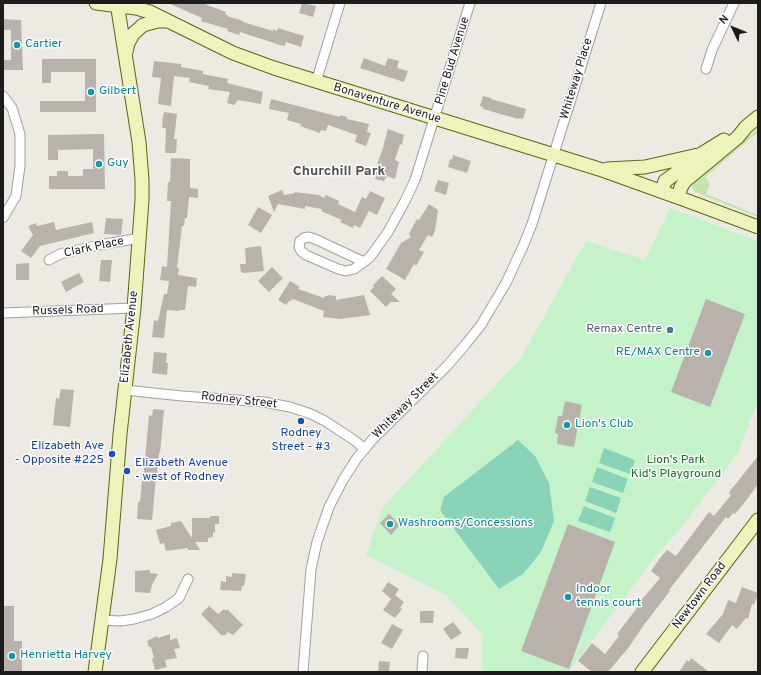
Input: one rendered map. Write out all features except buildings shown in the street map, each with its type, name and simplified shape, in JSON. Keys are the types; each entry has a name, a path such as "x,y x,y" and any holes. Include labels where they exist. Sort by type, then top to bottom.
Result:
{"street":[{"name":"Bonaventure Avenue","path":"96,3 117,4 150,12 234,53 316,82 599,169 758,227"},
{"path":"316,82 340,3"},
{"name":"Pine Bud Avenue","path":"364,262 380,244 405,201 415,180 470,3"},
{"name":"Whiteway Place","path":"554,155 601,3"},
{"path":"706,69 712,50 734,3"},
{"name":"Elizabeth Avenue","path":"95,672 110,559 134,308 142,200 141,157 117,4"},
{"path":"125,54 128,43 133,34 142,25 158,21 168,22"},
{"path":"3,96 12,108 20,134 20,166 16,196 3,218"},
{"path":"662,191 665,181 703,153 746,127 758,117"},
{"path":"678,197 681,187 685,181 738,137 746,127"},
{"path":"599,169 645,167 703,153"},
{"name":"Whiteway Street","path":"303,672 311,569 317,542 325,517 338,488 348,471 365,449 447,366 492,309 524,244 554,155"},
{"path":"309,237 364,262 354,269 346,271 338,269 301,251 299,247 300,241 309,237"},
{"name":"Clark Place","path":"49,260 60,254 140,238"},
{"name":"Russels Road","path":"3,313 134,308"},
{"name":"Rodney Street","path":"125,390 264,402 285,406 306,412 325,421 365,449"},
{"name":"Newtown Road","path":"642,672 758,520"},
{"path":"101,620 120,621 152,614 179,598 188,580"},
{"path":"422,672 423,656"}],"green space":[{"path":"758,129 758,132 705,177 710,184 706,194 758,215 758,217 695,192 692,187 695,180"},
{"name":"Lion's Park Kid's Playground","path":"670,208 758,241 758,401 738,452 674,536 659,552 568,672 482,672 482,634 446,595 366,555 383,507 521,358 586,241 645,260"},
{"path":"518,440 535,456 549,483 554,521 541,552 523,574 499,589 440,510 444,497"},
{"path":"604,448 635,460 630,474 599,463"},
{"path":"597,467 628,479 623,493 592,482"},
{"path":"590,487 621,498 616,513 585,501"},
{"path":"584,506 615,518 610,532 578,521"}],"place":[{"name":"Cartier","path":"17,45"},
{"name":"Gilbert","path":"91,92"},
{"name":"Guy","path":"99,164"},
{"name":"Remax Centre","path":"670,330"},
{"name":"RE/MAX Centre","path":"708,353"},
{"name":"Rodney Street - #3","path":"301,421"},
{"name":"Lion's Club","path":"567,425"},
{"name":"Elizabeth Ave - Opposite #225","path":"112,454"},
{"name":"Elizabeth Avenue - west of Rodney","path":"127,471"},
{"name":"Washrooms/Concessions","path":"390,524"},
{"name":"Indoor tennis court","path":"568,597"},
{"name":"Henrietta Harvey","path":"12,656"}],"district":[{"name":"Churchill Park","path":"339,172"}]}
